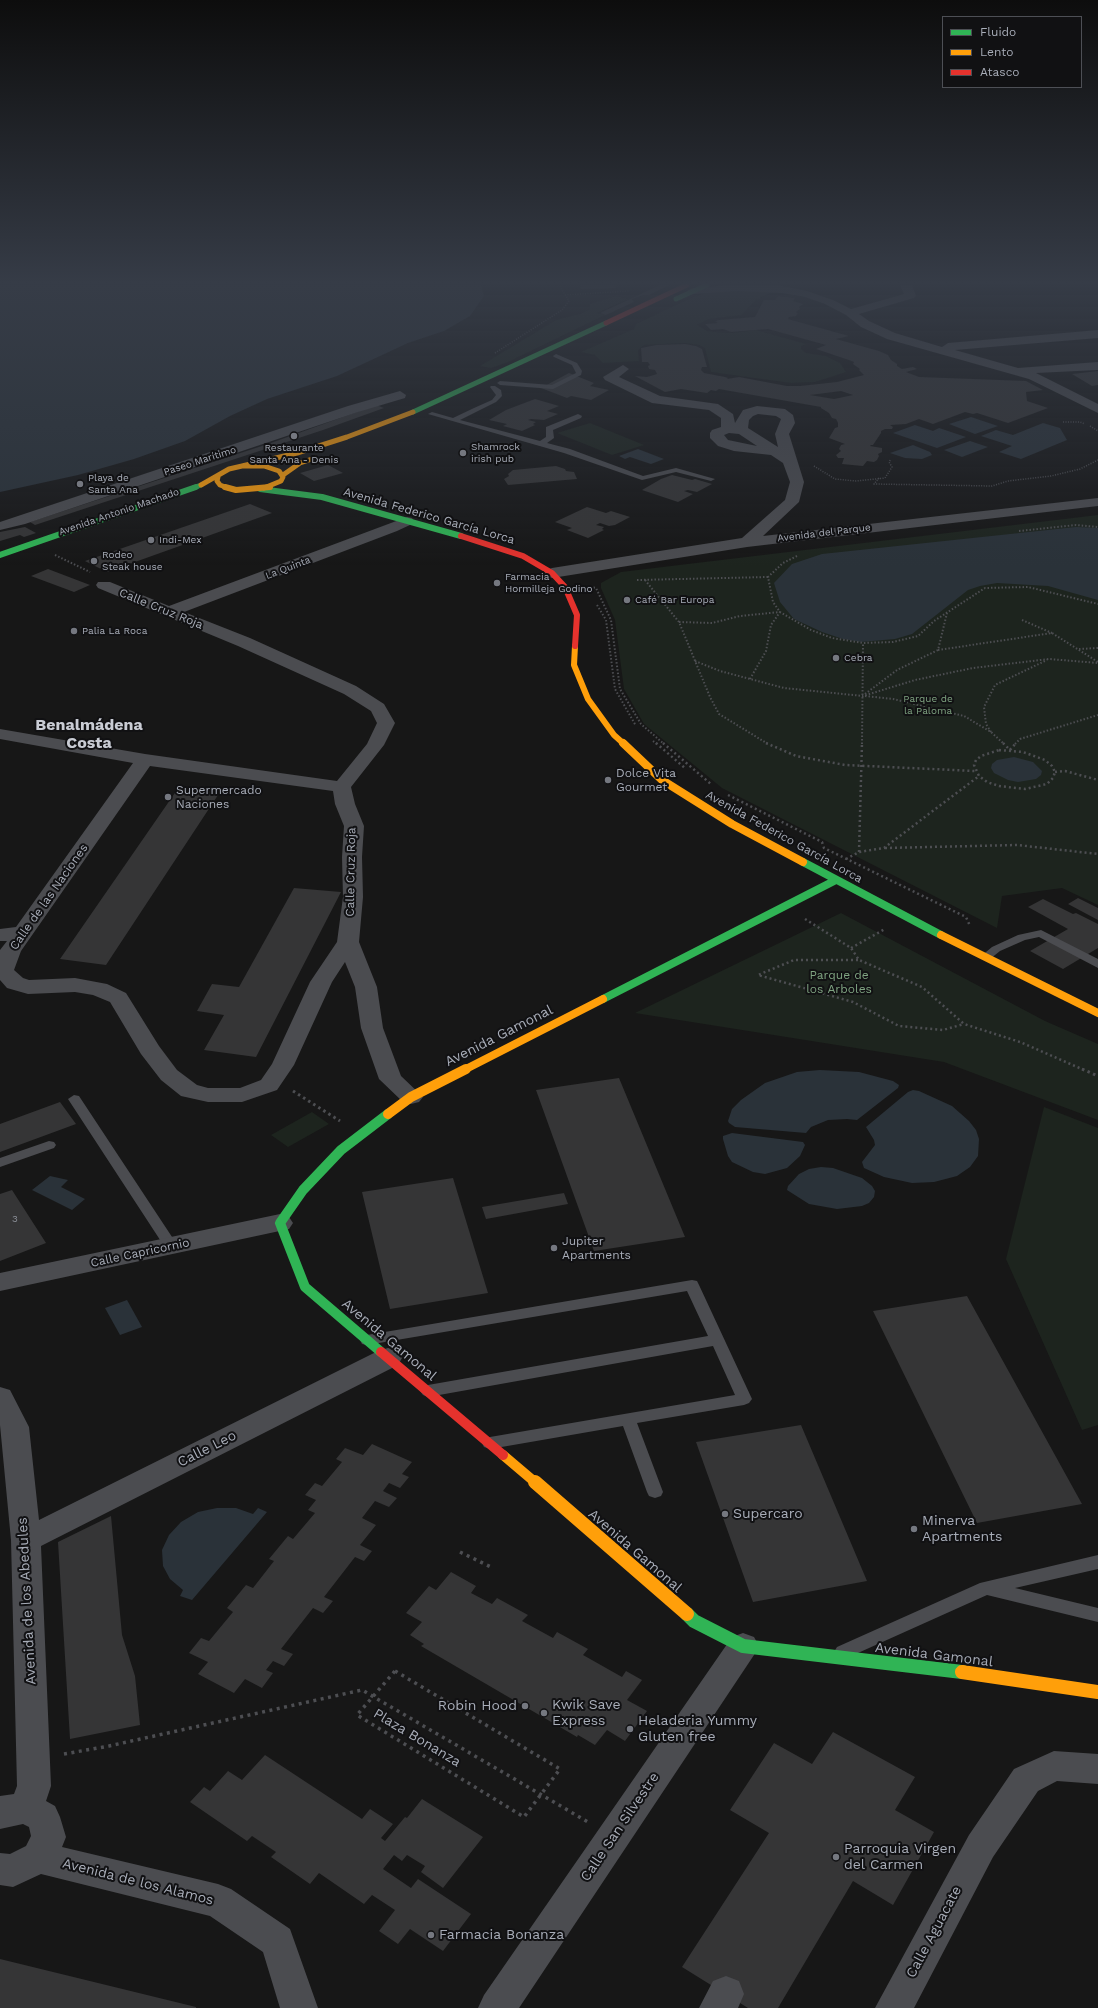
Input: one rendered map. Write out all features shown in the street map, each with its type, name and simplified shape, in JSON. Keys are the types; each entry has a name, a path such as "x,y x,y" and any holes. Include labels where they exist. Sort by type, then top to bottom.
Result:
{"street":[{"path":"242,466 340,439 419,410 485,379"},
{"path":"493,387 510,379"},
{"path":"614,379 657,400 713,408 728,417 735,430 770,448 792,463"},
{"path":"1039,379 1098,409"},
{"name":"Paseo Marítimo","path":"0,526 20,521 204,460 352,409 400,395"},
{"path":"218,494 260,489 276,484 288,479 300,463 446,408"},
{"path":"747,542 792,502 798,482 792,463 786,451 782,434 788,423 788,418 780,412 758,410 748,413 740,426 735,430 718,433 717,438 723,443 753,450 769,451 770,448"},
{"path":"242,466 273,468 288,479 312,490 322,497"},
{"name":"Avenida Antonio Machado","path":"0,555 173,496 218,477 229,469 242,466"},
{"path":"218,477 217,481 220,485 236,490 247,490"},
{"path":"260,489 273,492 322,497"},
{"name":"Avenida Federico García Lorca","path":"322,497 508,550 523,556 552,572 565,587 577,616 574,665 588,699 614,735 662,780 732,824 836,880 986,957 1098,1012"},
{"name":"Avenida del Parque","path":"552,572 747,542 1098,502"},
{"name":"Avenida Antonio Machado","path":"0,564 170,506"},
{"name":"La Quinta","path":"168,612 392,528 407,521"},
{"name":"Calle Cruz Roja","path":"100,580 168,612 244,642 350,690 378,708 386,723 375,745 342,787 345,804 354,826 352,857 353,897 348,942 366,988 372,1028 391,1079 411,1097"},
{"path":"0,734 145,760 342,787"},
{"name":"Calle de las Naciones","path":"145,760 10,951 3,971 15,983 28,987 81,986 99,989 118,998 149,1049 169,1075 189,1091 208,1095 242,1095 269,1086 283,1065 321,982 348,942"},
{"name":"Avenida Gamonal","path":"836,880 411,1097 341,1150 303,1190 280,1223 305,1287 694,1621 742,1646 940,1669 1098,1692"},
{"path":"0,935 22,932"},
{"name":"Calle Capricornio","path":"0,1282 280,1223"},
{"name":"Calle Leo","path":"26,1540 388,1358"},
{"name":"Avenida de los Abedules","path":"0,1397 15,1427 26,1540 34,1758 34,1786 13,1810"},
{"name":"Calle San Silvestre","path":"497,2008 742,1646"},
{"name":"Calle Aguacate","path":"894,2008 981,1846 1026,1780 1054,1766 1098,1769"},
{"path":"0,1869 13,1871 38,1857 49,1837 43,1818 13,1810"},
{"name":"Avenida de los Alamos","path":"38,1857 218,1902 277,1941 299,2008"}],"lane":[{"path":"493,387 553,387 563,384 571,379"},
{"path":"453,420 494,401 500,395 499,391 493,387"},
{"path":"432,414 542,444 642,478 676,470 711,479"},
{"path":"542,444 550,438 549,429 578,416"},
{"path":"986,957 996,949 1022,937 1041,933 1098,964"},
{"path":"74,1099 171,1246"},
{"path":"0,1163 49,1145"},
{"path":"367,1340 692,1285 744,1398 488,1444"},
{"path":"427,1391 718,1340"},
{"path":"628,1419 655,1492"},
{"path":"832,1656 986,1588 1098,1562"},
{"path":"986,1588 1098,1615"}],"path":[{"path":"1063,422 1080,422 1098,431"},
{"path":"792,463 813,466 835,479 855,481 885,478 892,467 889,462 891,459"},
{"path":"879,478 874,484 992,486 1008,481 1051,476 1080,470 1098,460"},
{"path":"1013,532 1076,525 1098,527"},
{"path":"51,554 100,580"},
{"path":"630,580 768,577 783,563 798,556"},
{"path":"768,577 773,602 780,612 811,630 832,638 862,644 893,642 918,636 947,613 985,588 1028,587 1098,604"},
{"path":"645,580 679,622 694,661 719,714 762,742 796,756 828,763 975,771"},
{"path":"591,593 587,585 596,588 611,620 620,689 641,724 716,788"},
{"path":"594,600 606,620 615,689 636,725 641,730"},
{"path":"679,622 712,623 740,616 780,612"},
{"path":"750,679 766,651 771,625 780,612"},
{"path":"938,650 947,613"},
{"path":"863,696 915,680 973,668 1049,659 1098,663 1052,633 1022,620"},
{"path":"863,696 897,670 938,650 1052,633"},
{"path":"859,852 862,766 862,644"},
{"path":"1077,649 1098,648"},
{"path":"991,732 986,724 984,707 990,692 995,685 1049,659"},
{"path":"694,661 720,672 784,688 894,698 964,716 991,732 1010,750"},
{"path":"1010,750 1020,739 1098,715"},
{"path":"653,740 687,769"},
{"path":"1010,750 1023,752 1045,760 1052,766 1055,772 1053,778 1047,784 1025,789 999,786 979,776 975,771 974,765 976,760 981,756 989,752 1010,750"},
{"path":"1055,772 1065,771 1098,780"},
{"path":"884,848 979,776"},
{"path":"722,792 822,842 824,848 846,859"},
{"path":"722,795 734,802"},
{"path":"842,861 859,852 884,848 1017,845 1098,854"},
{"path":"784,906 851,948 859,960"},
{"path":"851,948 878,933"},
{"path":"964,1024 944,1030 899,1026 853,1002 758,975 794,960 859,960 922,987 964,1024 1020,1042 1098,1076"},
{"path":"312,1102 360,1136"},
{"path":"460,1552 493,1568"},
{"name":"Plaza Bonanza","path":"395,1671 560,1769 540,1795 524,1817 357,1715 395,1671"},
{"path":"34,1758 109,1746 362,1690 374,1695 540,1795 613,1836"}],"green space":[{"path":"760,379 825,379 815,382 791,383"},
{"path":"590,423 644,445 612,455 557,433"},
{"name":"Parque de la Paloma","path":"1098,515 1098,905 1062,888 1002,896 997,928 722,788 644,724 624,689 615,620 601,588 601,583 621,572"},
{"name":"Parque de los Arboles","path":"841,913 1045,1021 1098,1044 1098,1120 944,1062 635,1013"},
{"path":"1044,1107 1098,1128 1098,1425 1082,1430 1006,1259"},
{"path":"312,1112 329,1124 288,1147 271,1135"}],"shaded area":[{"path":"0,379 329,379 267,399 230,416 185,441 134,459 78,475 0,492"},
{"path":"971,417 998,426 975,434 949,424"},
{"path":"1043,423 1060,428 1067,440 1021,459 999,452 1012,446 981,436 996,430 1013,435"},
{"path":"915,425 933,431 939,428 966,437 937,448 893,433"},
{"path":"970,441 988,447 962,457 944,450"},
{"path":"913,445 930,452 932,455 922,459 905,458 890,453"},
{"path":"638,449 664,459 651,464 630,457 625,459 619,456"},
{"path":"1076,527 1098,528 1098,600 1048,586 997,583 980,586 968,590 912,634 895,639 861,642 843,639 822,632 794,619 780,602 774,583 792,564 822,554"},
{"path":"1014,757 1033,762 1042,771 1041,775 1036,779 1018,782 1008,780 994,773 991,768 992,764 997,760"},
{"path":"820,1070 859,1072 893,1081 899,1085 898,1088 857,1120 828,1120 811,1127 806,1133 735,1127 729,1123 728,1121 732,1109 741,1100 765,1083 797,1072"},
{"path":"913,1090 919,1091 952,1106 969,1121 976,1130 979,1139 978,1156 970,1167 957,1176 934,1182 912,1183 884,1177 864,1168 862,1162 875,1145 874,1140 866,1127 908,1092"},
{"path":"732,1133 803,1142 805,1145 800,1156 787,1168 765,1174 753,1172 732,1162 728,1156 723,1136"},
{"path":"821,1167 833,1168 862,1178 872,1186 875,1191 874,1197 869,1203 862,1206 837,1209 809,1204 787,1190 788,1186 799,1174 809,1169"},
{"path":"50,1176 68,1180 61,1187 85,1199 72,1210 32,1190"},
{"path":"127,1300 142,1327 120,1335 105,1308"},
{"path":"217,1508 236,1508 253,1514 258,1508 267,1512 192,1600 180,1596 183,1590 170,1579 163,1566 162,1550 169,1535 181,1522 198,1512"}],"building":[{"path":"558,379 583,379 594,383 590,386 609,390 591,400 571,396 567,398 541,388"},
{"path":"640,379 748,379 787,386 837,382 850,379 965,379 1026,381 1043,390 1026,392 1027,401 1048,408 1008,423 977,413 973,414 965,412 933,424 919,419 906,424 890,425 893,427 892,429 885,429 881,431 873,445 870,446 882,448 882,452 878,454 879,456 877,460 874,462 867,461 863,466 842,464 844,458 838,458 836,455 841,451 839,449 841,445 845,444 829,438 835,428 838,427 838,423 836,419 832,418 829,413 821,407 719,389 716,391 711,390 707,393 681,389 665,392","holes":["841,391 853,395 834,399 810,395"]},
{"path":"1080,379 1098,379 1098,385 1092,386"},
{"path":"535,399 559,406 547,411 558,414 544,420 528,420 536,422 533,424 535,425 522,431 503,426 507,424 489,420 506,410"},
{"path":"376,405 384,408 323,430 35,525 30,522 271,443"},
{"path":"328,465 343,473 314,481 300,473"},
{"path":"556,466 565,469 566,471 574,472 577,479 508,485 504,479 509,476 508,474 513,470"},
{"path":"672,475 712,484 697,492 688,490 684,491 693,494 678,502 642,490 661,479"},
{"path":"250,504 272,513 107,572 85,561"},
{"path":"587,507 606,513 611,511 630,517 615,525 609,526 600,523 596,525 604,527 602,529 604,530 588,538 567,530 572,528 555,522"},
{"path":"25,527 36,533 24,537 20,535 0,541 0,532"},
{"path":"48,569 90,585 74,592 31,576"},
{"path":"179,787 220,792 106,965 60,959"},
{"path":"294,888 341,892 256,1057 204,1050 224,1015 197,1011 212,984 239,987"},
{"path":"1078,898 1098,908 1098,920 1068,904"},
{"path":"1043,899 1073,914 1076,913 1098,924 1098,948 1063,969 1030,951 1068,929 1028,907"},
{"path":"619,1078 685,1237 594,1251 536,1090"},
{"path":"60,1102 76,1124 0,1152 0,1124"},
{"path":"453,1178 488,1293 390,1309 362,1192"},
{"path":"12,1190 46,1243 0,1261 0,1194"},
{"path":"564,1193 568,1204 486,1219 482,1207"},
{"path":"967,1296 1082,1504 977,1523 873,1311"},
{"path":"801,1425 867,1581 753,1602 696,1442"},
{"path":"372,1444 412,1462 402,1474 409,1477 400,1488 389,1483 383,1491 397,1498 389,1507 375,1501 362,1518 376,1525 360,1545 372,1551 364,1561 355,1557 324,1597 333,1601 323,1613 313,1608 281,1649 293,1654 284,1666 273,1661 266,1670 273,1673 262,1688 245,1679 234,1693 198,1674 208,1662 189,1653 201,1638 209,1641 233,1612 227,1608 246,1585 253,1588 274,1561 269,1559 288,1536 293,1539 315,1513 308,1510 316,1500 305,1495 315,1483 322,1486 342,1462 336,1459 345,1448 363,1455"},
{"path":"111,1516 122,1635 135,1676 140,1725 70,1739 58,1542"},
{"path":"451,1572 476,1586 471,1593 492,1604 497,1598 528,1615 522,1621 553,1638 557,1632 588,1649 583,1655 622,1677 626,1671 642,1680 627,1700 647,1711 625,1741 607,1730 595,1745 578,1735 577,1737 421,1646 424,1644 410,1635 422,1622 406,1613 429,1586 436,1590"},
{"name":"Parroquia Virgen del Carmen","path":"833,1732 915,1777 895,1810 934,1832 893,1905 853,1881 778,2008 748,2008 682,1967 769,1833 730,1810 774,1743 812,1764"},
{"path":"265,1755 362,1819 370,1809 393,1824 381,1838 385,1841 405,1817 407,1818 422,1799 483,1837 443,1888 421,1872 425,1866 407,1855 402,1861 394,1855 383,1869 411,1888 418,1879 471,1914 443,1951 410,1929 398,1944 379,1931 395,1910 372,1895 364,1904 319,1873 310,1884 271,1857 276,1852 252,1836 247,1841 190,1802 204,1787 210,1791 228,1771 242,1780"},
{"path":"0,1959 196,2007 196,2008 0,2008"}],"traffic: fast":[{"path":"413,412 485,379"},
{"path":"0,555 201,485"},
{"path":"260,489 322,497 461,536"},
{"path":"803,862 941,935"},
{"path":"603,999 836,880"},
{"path":"381,1352 305,1287 280,1223 303,1190 341,1150 388,1114"},
{"path":"687,1614 694,1621 743,1646 962,1672"}],"traffic: slow":[{"path":"242,466 297,453 347,437 413,412"},
{"path":"283,475 300,463 315,458"},
{"path":"201,485 229,469 242,466 264,466 279,471 283,477 281,481 269,487 247,490 236,490 220,485 217,481 218,477"},
{"path":"575,646 574,665 588,699 614,735 662,780 732,824 803,862"},
{"path":"941,935 1098,1013"},
{"path":"388,1114 411,1097 603,999"},
{"path":"503,1455 687,1614"},
{"path":"962,1672 1098,1692"}],"traffic: jam":[{"path":"461,536 523,556 552,573 565,587 577,615 575,646"},
{"path":"381,1352 503,1455"}],"place":[{"name":"Restaurante Santa Ana - Denis","path":"294,436"},
{"name":"Shamrock irish pub","path":"463,453"},
{"name":"Playa de Santa Ana","path":"80,484"},
{"name":"Indi-Mex","path":"151,540"},
{"name":"Rodeo Steak house","path":"94,561"},
{"name":"Farmacia Hormilleja Godino","path":"497,583"},
{"name":"Café Bar Europa","path":"627,600"},
{"name":"Palia La Roca","path":"74,631"},
{"name":"Cebra","path":"836,658"},
{"name":"Dolce Vita Gourmet","path":"608,780"},
{"name":"Supermercado Naciones","path":"168,797"},
{"name":"Jupiter Apartments","path":"554,1248"},
{"name":"Supercaro","path":"725,1514"},
{"name":"Minerva Apartments","path":"914,1529"},
{"name":"Robin Hood","path":"525,1706"},
{"name":"Kwik Save Express","path":"544,1713"},
{"name":"Heladeria Yummy Gluten free","path":"630,1729"},
{"name":"Parroquia Virgen del Carmen","path":"836,1857"},
{"name":"Farmacia Bonanza","path":"431,1935"}],"district":[{"name":"Benalmádena Costa","path":"89,734"}]}
